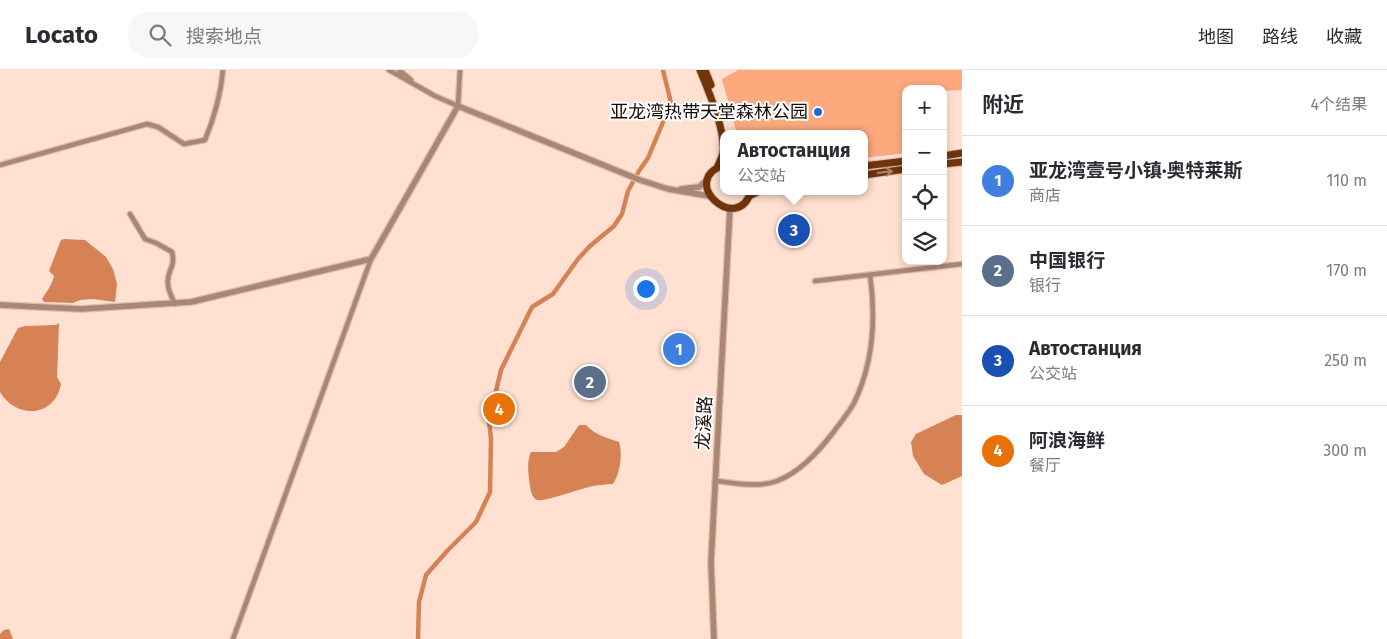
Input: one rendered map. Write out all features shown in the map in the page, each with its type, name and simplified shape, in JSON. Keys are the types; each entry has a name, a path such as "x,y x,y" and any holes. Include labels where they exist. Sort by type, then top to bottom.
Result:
{"main road":[{"path":"700,70 714,109 720,133"},
{"path":"705,70 719,107 724,130"},
{"path":"947,155 962,153"},
{"path":"868,166 902,161"},
{"path":"947,164 962,162"},
{"path":"720,167 708,179 707,188 714,202 722,207 738,207 744,203 749,195"},
{"path":"868,174 902,169"}],"street":[{"path":"0,165 147,124 158,127 184,144 206,140 222,87 223,70"},
{"path":"389,70 422,89 458,106 640,180 668,189 710,196"},
{"path":"399,70 422,89"},
{"path":"233,639 371,259 458,106 460,70"},
{"path":"668,189 694,189 708,179"},
{"name":"龙溪路","path":"714,639 711,562 730,208"},
{"path":"130,214 145,239 172,252 174,263 168,275 167,283 175,304"},
{"path":"0,305 81,309 175,304 371,259"},
{"path":"815,281 962,264"},
{"path":"716,481 755,485 776,482 806,463 827,441 853,404 869,357 873,330 873,296 870,275"}],"shaded area":[{"name":"亚龙湾热带天堂森林公园","path":"738,70 962,70 962,90 947,91 947,85 902,85 902,153 868,158 868,130 736,130 722,79"},
{"path":"61,240 85,240 106,257 113,269 117,284 115,302 93,299 80,300 73,303 44,302 42,299 51,285 54,276 49,271"},
{"path":"59,323 57,377 61,384 57,395 51,403 35,411 16,407 7,401 0,392 0,362 18,328 56,325"},
{"path":"956,415 962,415 962,476 942,485 924,474 913,456 911,442 916,434"},
{"path":"579,425 586,425 597,434 619,442 621,452 620,464 613,484 593,486 548,499 537,500 532,494 529,479 528,462 531,452 556,452 564,447"},
{"path":"9,629 13,639 0,639 0,634 4,630"}],"waterway":[{"path":"418,639 419,602 426,575 476,522 490,492 491,439 489,421 501,370 532,307 553,294 578,259 614,226 622,214 628,191 648,158 671,103 663,70"}],"place":[{"name":"亚龙湾热带天堂森林公园","path":"818,112"},
{"name":"Автостанция","path":"794,230"},
{"name":"亚龙湾壹号小镇·奥特莱斯","path":"679,349"},
{"name":"中国银行","path":"590,382"},
{"name":"阿浪海鲜","path":"499,409"}]}
